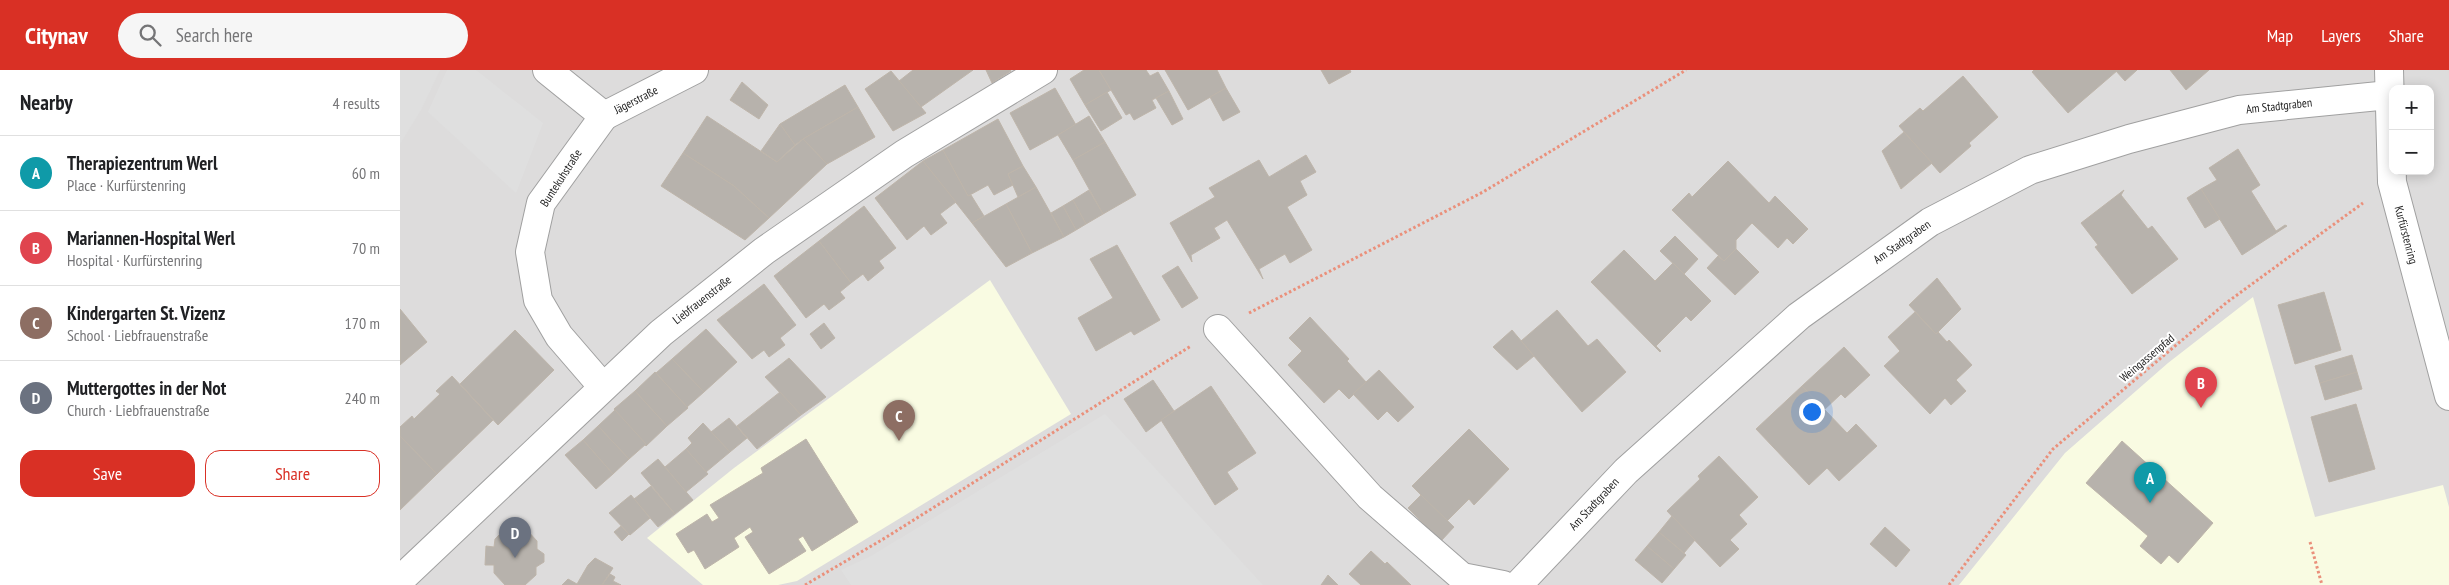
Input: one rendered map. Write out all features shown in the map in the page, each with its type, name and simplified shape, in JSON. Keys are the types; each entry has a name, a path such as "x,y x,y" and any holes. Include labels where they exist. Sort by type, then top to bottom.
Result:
{"street":[{"path":"547,70 604,116"},
{"name":"Jägerstraße","path":"604,116 694,70"},
{"name":"Liebfrauenstraße","path":"400,580 661,333 764,251 904,154 1043,70"},
{"name":"Kurfürstenring","path":"2389,83 2392,182 2449,396"},
{"name":"Am Stadtgraben","path":"1518,585 1626,471 1792,322 1930,222 2030,170 2129,139 2238,110 2389,83"},
{"name":"Buntekuhstraße","path":"603,387 559,336 538,300 530,252 541,203 604,116"},
{"path":"1218,329 1370,497 1462,577 1504,585"}],"path":[{"name":"Weingassenpfad","path":"1949,585 2053,449 2226,303 2392,182"},
{"path":"2310,542 2322,585"}],"shaded area":[{"path":"400,70 2449,70 2449,585 400,585"},
{"path":"400,70 440,70 421,110 400,144"},
{"path":"447,70 476,70 543,123 516,193 428,112"},
{"path":"990,280 1071,414 797,581 778,585 703,585 647,538 734,468"},
{"path":"2253,297 2315,517 2443,485 2449,507 2449,585 1959,585 2065,453 2168,363"},
{"path":"1105,414 1263,585 851,585 841,570 871,556"}],"building":[{"path":"913,70 973,70 921,107 899,81"},
{"path":"986,70 1010,70 1011,71 992,83"},
{"path":"1084,70 1099,70 1111,90 1085,105 1070,79"},
{"path":"1099,70 1146,70 1150,76 1158,72 1169,91 1152,100 1156,108 1134,120 1130,113 1126,115"},
{"path":"1165,70 1217,70 1226,88 1188,110"},
{"path":"1321,70 1350,70 1351,72 1329,84"},
{"path":"2034,70 2118,70 2068,113 2032,72"},
{"path":"2137,70 2125,81 2116,71"},
{"path":"2170,70 2209,70 2186,90"},
{"path":"891,71 926,113 893,131 865,89"},
{"path":"1963,76 1998,117 1969,143 1971,146 1940,173 1899,126 1920,108 1923,111"},
{"path":"742,82 768,105 759,119 730,100"},
{"path":"845,85 858,107 795,145 780,124"},
{"path":"1055,88 1076,125 1030,150 1010,113"},
{"path":"1226,88 1240,112 1223,121 1210,97"},
{"path":"1169,91 1183,119 1172,125 1156,98"},
{"path":"1107,92 1122,118 1101,131 1085,105"},
{"path":"858,107 875,137 827,164 803,139"},
{"path":"707,116 777,162 803,139 827,164 769,218 734,186 683,153"},
{"path":"1089,116 1105,142 1073,160 1058,135"},
{"path":"998,119 1023,166 1008,174 1013,185 994,195 988,185 968,196 943,150"},
{"path":"780,124 795,145 777,162 761,151"},
{"path":"1904,132 1932,163 1901,189 1882,151"},
{"path":"1105,142 1136,195 1103,214 1073,160"},
{"path":"2238,149 2260,185 2251,191 2276,231 2285,225 2287,226 2242,255 2201,189 2217,180 2209,168"},
{"path":"943,150 968,196 971,195 984,216 972,223 923,161"},
{"path":"683,153 734,186 769,218 745,240 661,186"},
{"path":"1306,155 1316,172 1300,181 1307,195 1287,207 1312,250 1290,263 1285,254 1259,269 1263,279 1227,220 1214,228 1220,238 1191,255 1192,262 1170,223 1215,197 1209,188 1259,160 1269,177"},
{"path":"923,161 956,202 940,214 947,223 931,235 924,226 907,240 875,198"},
{"path":"1728,161 1769,203 1775,196 1808,229 1793,244 1787,238 1778,248 1752,223 1736,240 1736,249 1724,261 1672,210 1689,193 1692,197"},
{"path":"1023,166 1036,187 1018,197 1008,174"},
{"path":"1036,187 1064,237 1032,253 1006,204"},
{"path":"2201,189 2220,219 2205,228 2187,198"},
{"path":"1089,190 1103,214 1086,224 1073,200"},
{"path":"2124,190 2121,195 2148,229 2152,226 2178,259 2132,294 2095,247 2098,245 2081,223"},
{"path":"1073,200 1086,224 1076,230 1063,206"},
{"path":"1006,204 1032,253 1006,267 972,223"},
{"path":"864,206 896,248 879,261 884,268 868,281 863,274 851,283 819,241"},
{"path":"1063,206 1076,230 1064,237 1051,213"},
{"path":"1675,236 1698,259 1684,274 1660,251"},
{"path":"819,241 851,283 840,292 845,298 829,310 824,304 806,318 774,276"},
{"path":"1117,245 1160,320 1134,335 1131,331 1096,351 1078,318 1113,298 1090,259"},
{"path":"1736,249 1759,272 1735,295 1707,268 1718,256 1724,261"},
{"path":"1624,250 1655,281 1673,263 1711,301 1691,321 1686,316 1656,346 1660,352 1591,282"},
{"path":"1178,266 1198,298 1182,308 1162,276"},
{"path":"1937,278 1961,309 1936,334 1909,305"},
{"path":"764,284 796,325 780,338 785,345 769,357 764,350 752,359 717,320"},
{"path":"2324,292 2341,350 2295,364 2278,305"},
{"path":"400,309 427,342 400,365"},
{"path":"1557,310 1588,346 1597,339 1626,372 1582,412 1521,341"},
{"path":"1915,312 1936,334 1938,332 1947,342 1949,340 1972,365 1956,380 1966,391 1951,405 1945,398 1930,414 1884,366 1900,351 1888,337"},
{"path":"1310,317 1349,359 1347,361 1366,382 1349,399 1339,389 1324,403 1288,365 1302,351 1289,338"},
{"path":"824,323 835,338 821,349 810,334"},
{"path":"706,329 737,362 704,392 672,359"},
{"path":"515,330 554,370 498,425 460,384"},
{"path":"1512,330 1534,356 1517,370 1493,347"},
{"path":"1844,347 1870,375 1845,398 1841,394 1824,410 1802,386"},
{"path":"2352,355 2357,372 2320,383 2315,366"},
{"path":"789,358 826,397 801,415 765,377"},
{"path":"672,359 704,392 687,407 656,373"},
{"path":"1379,370 1414,407 1398,422 1387,411 1378,420 1353,394"},
{"path":"655,372 688,408 667,426 635,391"},
{"path":"2357,372 2362,389 2325,400 2320,383"},
{"path":"452,376 493,420 437,474 400,436 400,427 412,416 414,419 440,394 436,391"},
{"path":"1153,380 1174,411 1146,432 1124,399"},
{"path":"1211,386 1256,453 1227,472 1238,489 1215,505 1161,420"},
{"path":"1802,386 1847,433 1856,424 1877,446 1839,481 1827,468 1809,485 1756,429"},
{"path":"635,391 667,426 646,446 614,409"},
{"path":"780,392 801,415 757,449 737,426"},
{"path":"2356,404 2375,469 2329,482 2311,417"},
{"path":"615,410 646,444 629,459 598,426"},
{"path":"729,418 747,438 730,452 711,432"},
{"path":"703,423 730,452 706,472 686,449 692,443 688,438"},
{"path":"598,426 629,459 613,474 583,440"},
{"path":"1469,429 1509,469 1474,505 1469,499 1447,521 1412,486"},
{"path":"400,436 437,474 400,510"},
{"path":"806,439 858,522 812,551 803,536 798,539 806,551 769,574 745,537 753,532 750,527 734,538 739,547 705,569 694,550 688,553 676,534 707,514 712,522 719,518 710,505 763,473 761,468"},
{"path":"583,440 613,474 596,489 565,455"},
{"path":"2122,441 2213,523 2178,563 2169,555 2161,564 2140,546 2148,536 2086,483"},
{"path":"686,449 708,474 686,492 665,467"},
{"path":"1719,456 1758,497 1739,515 1747,524 1730,540 1739,549 1720,567 1667,511 1700,479 1698,476"},
{"path":"658,459 693,500 675,514 641,473"},
{"path":"651,486 675,514 658,527 634,499"},
{"path":"631,495 650,518 630,535 609,513"},
{"path":"1421,495 1454,527 1441,541 1408,508"},
{"path":"1672,516 1695,540 1684,553 1659,532"},
{"path":"621,526 629,534 622,541 614,532"},
{"path":"507,527 525,528 537,541 537,549 544,554 544,562 536,567 536,575 525,585 505,585 494,573 494,565 485,565 486,546 494,547 495,539"},
{"path":"1885,527 1910,550 1896,567 1870,544"},
{"path":"1659,532 1686,555 1674,569 1647,546"},
{"path":"1647,546 1674,569 1662,583 1635,560"},
{"path":"1371,551 1385,564 1387,562 1411,585 1361,585 1349,574"},
{"path":"595,558 613,568 602,585 562,585 568,579 577,584 588,565"},
{"path":"610,574 615,577 613,581 621,585 602,585"},
{"path":"1328,575 1338,585 1321,585"}],"place":[{"name":"Mariannen-Hospital Werl","path":"2201,408"},
{"name":"Kindergarten St. Vizenz","path":"899,441"},
{"name":"Therapiezentrum Werl","path":"2150,503"},
{"name":"Muttergottes in der Not","path":"515,558"}]}
